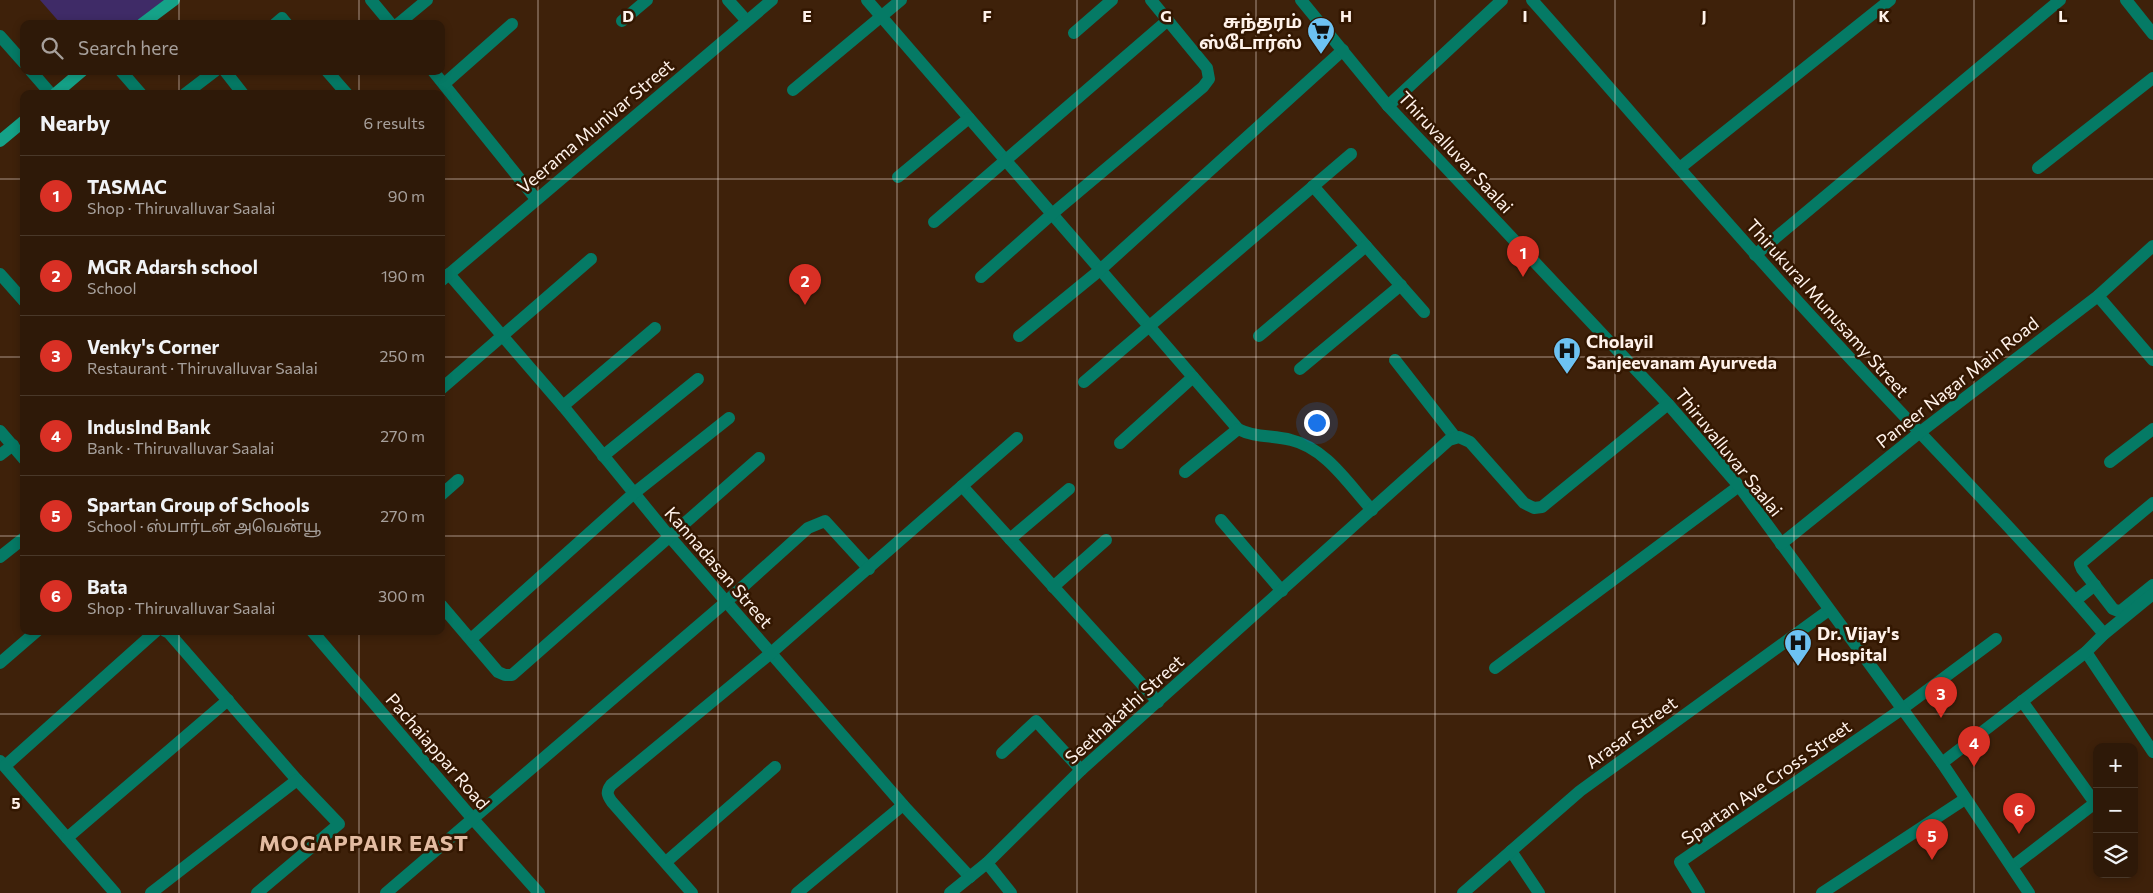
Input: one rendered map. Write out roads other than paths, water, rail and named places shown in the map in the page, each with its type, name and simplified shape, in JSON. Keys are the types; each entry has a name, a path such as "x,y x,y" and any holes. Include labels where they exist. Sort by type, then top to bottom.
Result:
{"main road":[{"path":"147,20 174,0"},
{"path":"60,90 77,75"},
{"path":"0,141 20,124"}],"street":[{"path":"371,0 388,20"},
{"path":"403,20 427,0"},
{"path":"622,21 647,0"},
{"path":"728,0 746,20"},
{"name":"Veerama Munivar Street","path":"445,277 746,20 772,0"},
{"path":"867,0 1238,429 1247,434 1290,439 1309,446 1323,456 1372,510"},
{"path":"793,90 901,0"},
{"path":"1074,33 1112,0"},
{"path":"981,278 1052,214 1203,87 1209,79 1207,68 1151,0"},
{"name":"Thiruvalluvar Saalai","path":"1301,0 1344,50 1388,106 1668,404 1739,486 1942,764 2029,893"},
{"path":"1388,106 1502,0"},
{"name":"Thirukural Munusamy Street","path":"1532,0 1681,168 1755,255 2076,600 2104,634"},
{"path":"1681,168 1890,0"},
{"path":"1755,255 2060,0"},
{"path":"2126,0 2153,34"},
{"path":"934,222 1168,20"},
{"path":"444,84 512,24"},
{"path":"0,36 20,58"},
{"path":"1019,336 1100,270 1344,50"},
{"path":"34,75 48,90"},
{"path":"124,75 138,90"},
{"path":"190,90 210,75"},
{"path":"228,75 240,90"},
{"path":"330,75 344,90"},
{"path":"436,75 536,199"},
{"path":"2038,168 2153,78"},
{"path":"898,177 968,118"},
{"path":"1084,382 1351,154"},
{"path":"1313,186 1424,312"},
{"path":"1259,336 1366,246"},
{"name":"Paneer Nagar Main Road","path":"1781,544 1919,433 2098,296 2153,246"},
{"path":"445,386 592,259"},
{"path":"0,274 20,296"},
{"name":"Kannadasan Street","path":"445,277 503,336 669,536 903,805 970,877"},
{"path":"1300,369 1401,285"},
{"path":"2098,296 2153,360"},
{"path":"563,406 655,328"},
{"path":"1395,360 1456,437 1464,438 1470,442 1524,503 1534,508 1542,507 1668,404"},
{"path":"1120,444 1193,377"},
{"path":"603,456 698,379"},
{"path":"471,639 633,494 729,418"},
{"path":"2110,462 2153,428"},
{"path":"1185,472 1238,429"},
{"path":"0,431 20,454"},
{"name":"Seethakathi Street","path":"950,893 986,863 1081,770 1449,440 1456,437"},
{"path":"692,893 607,796 607,790 869,569 1017,438"},
{"path":"0,455 13,445"},
{"path":"445,610 498,672 505,675 512,674 760,458"},
{"path":"445,491 458,480"},
{"path":"962,486 1158,702"},
{"path":"1495,668 1739,486"},
{"path":"1010,539 1069,489"},
{"path":"2153,503 2080,564 2082,570 2113,609 2118,611 2122,610 2153,585"},
{"path":"1221,520 1282,591"},
{"path":"386,893 727,601 808,528 825,521 869,569"},
{"path":"1053,587 1106,540"},
{"path":"0,557 20,541"},
{"path":"2076,600 2095,585"},
{"path":"1942,764 2086,652 2104,634 2153,594"},
{"name":"Arasar Street","path":"1463,893 1580,790 1829,610"},
{"path":"0,664 33,635"},
{"path":"115,893 2,763 151,635"},
{"path":"171,635 297,780 339,824 257,893"},
{"name":"Pachaiappar Road","path":"315,635 472,818 539,893"},
{"path":"1902,709 1996,640"},
{"path":"2086,652 2153,752"},
{"path":"67,838 228,700"},
{"path":"2012,867 2095,803 2022,701"},
{"name":"Spartan Ave Cross Street","path":"1699,893 1680,862 1902,709"},
{"path":"1002,753 1036,721 1081,770"},
{"path":"666,862 775,768"},
{"path":"151,893 297,780"},
{"path":"1822,893 1965,799"},
{"path":"797,893 903,805"},
{"path":"1511,851 1539,893"},
{"path":"986,863 1011,893"}],"place":[{"name":"சுந்தரம் ஸ்டோர்ஸ்","path":"1321,55"},
{"name":"TASMAC","path":"1523,277"},
{"name":"MGR Adarsh school","path":"805,305"},
{"name":"Cholayil Sanjeevanam Ayurveda","path":"1567,375"},
{"name":"Dr. Vijay's Hospital","path":"1798,667"},
{"name":"Venky's Corner","path":"1941,718"},
{"name":"IndusInd Bank","path":"1974,767"},
{"name":"Bata","path":"2019,834"},
{"name":"Spartan Group of Schools","path":"1932,860"}],"district":[{"name":"MOGAPPAIR EAST","path":"364,842"}]}
